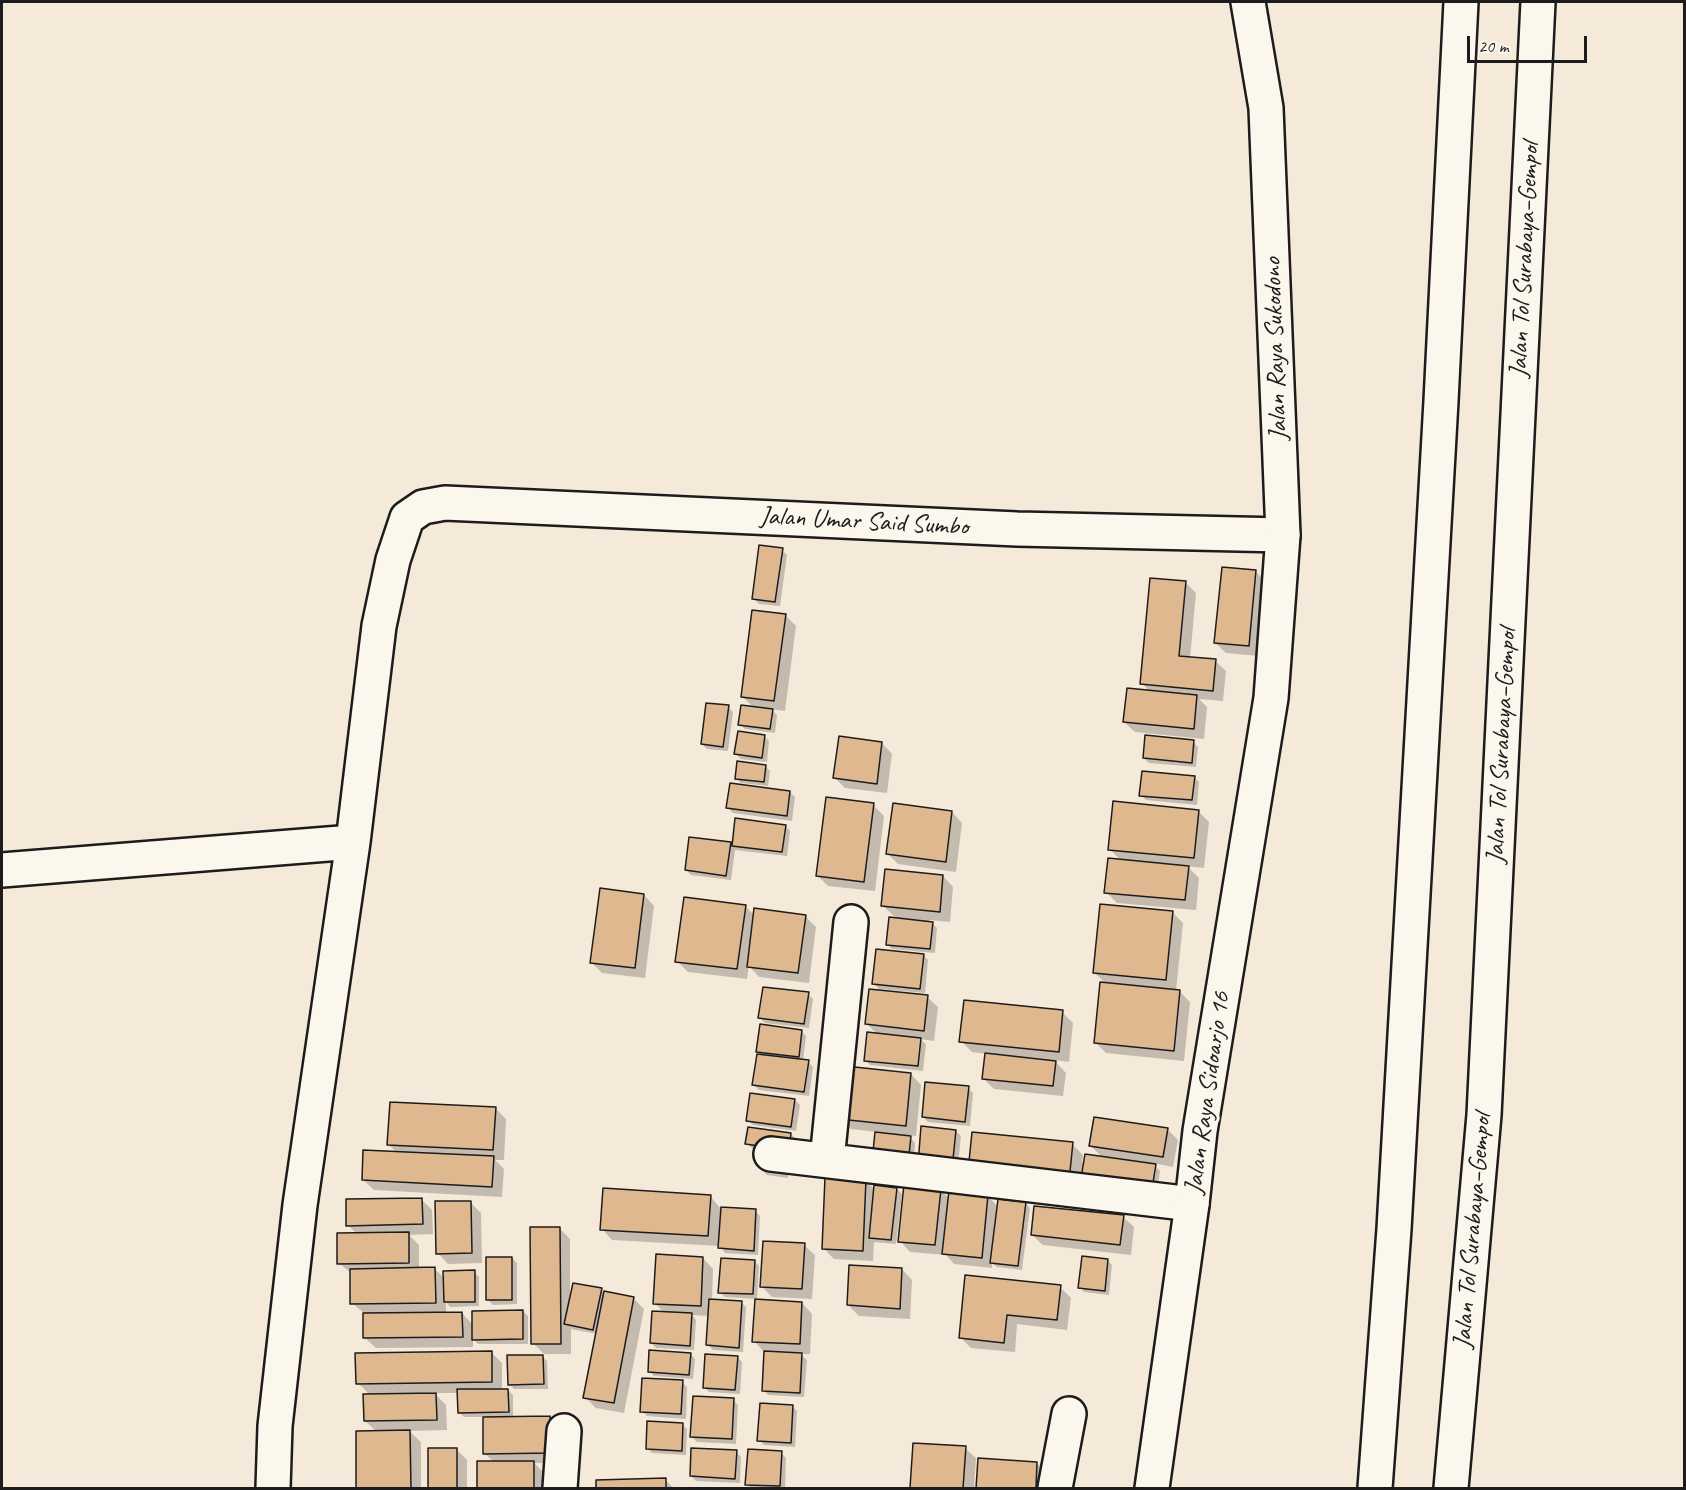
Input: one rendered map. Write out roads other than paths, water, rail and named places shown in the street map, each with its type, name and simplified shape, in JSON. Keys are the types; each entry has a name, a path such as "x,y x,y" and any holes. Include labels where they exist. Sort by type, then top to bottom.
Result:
{"main road":[{"name":"Jalan Raya Sukodono","path":"1248,2 1266,108 1283,535 1271,698"},
{"path":"1375,1488 1398,1146 1441,413 1461,2"},
{"name":"Jalan Tol Surabaya–Gempol","path":"1451,1488 1484,1115 1538,2"},
{"name":"Jalan Umar Said Sumbo","path":"353,842 379,626 393,560 407,518 423,507 445,503 1028,529 1283,535"},
{"name":"Jalan Raya Sidoarjo 16","path":"1152,1488 1200,1131 1271,698"},
{"path":"2,870 353,842 300,1205 275,1426 273,1488"},
{"path":"828,1160 851,922"},
{"path":"771,1154 1192,1204"},
{"path":"1055,1488 1070,1414"},
{"path":"560,1488 564,1431"}]}
